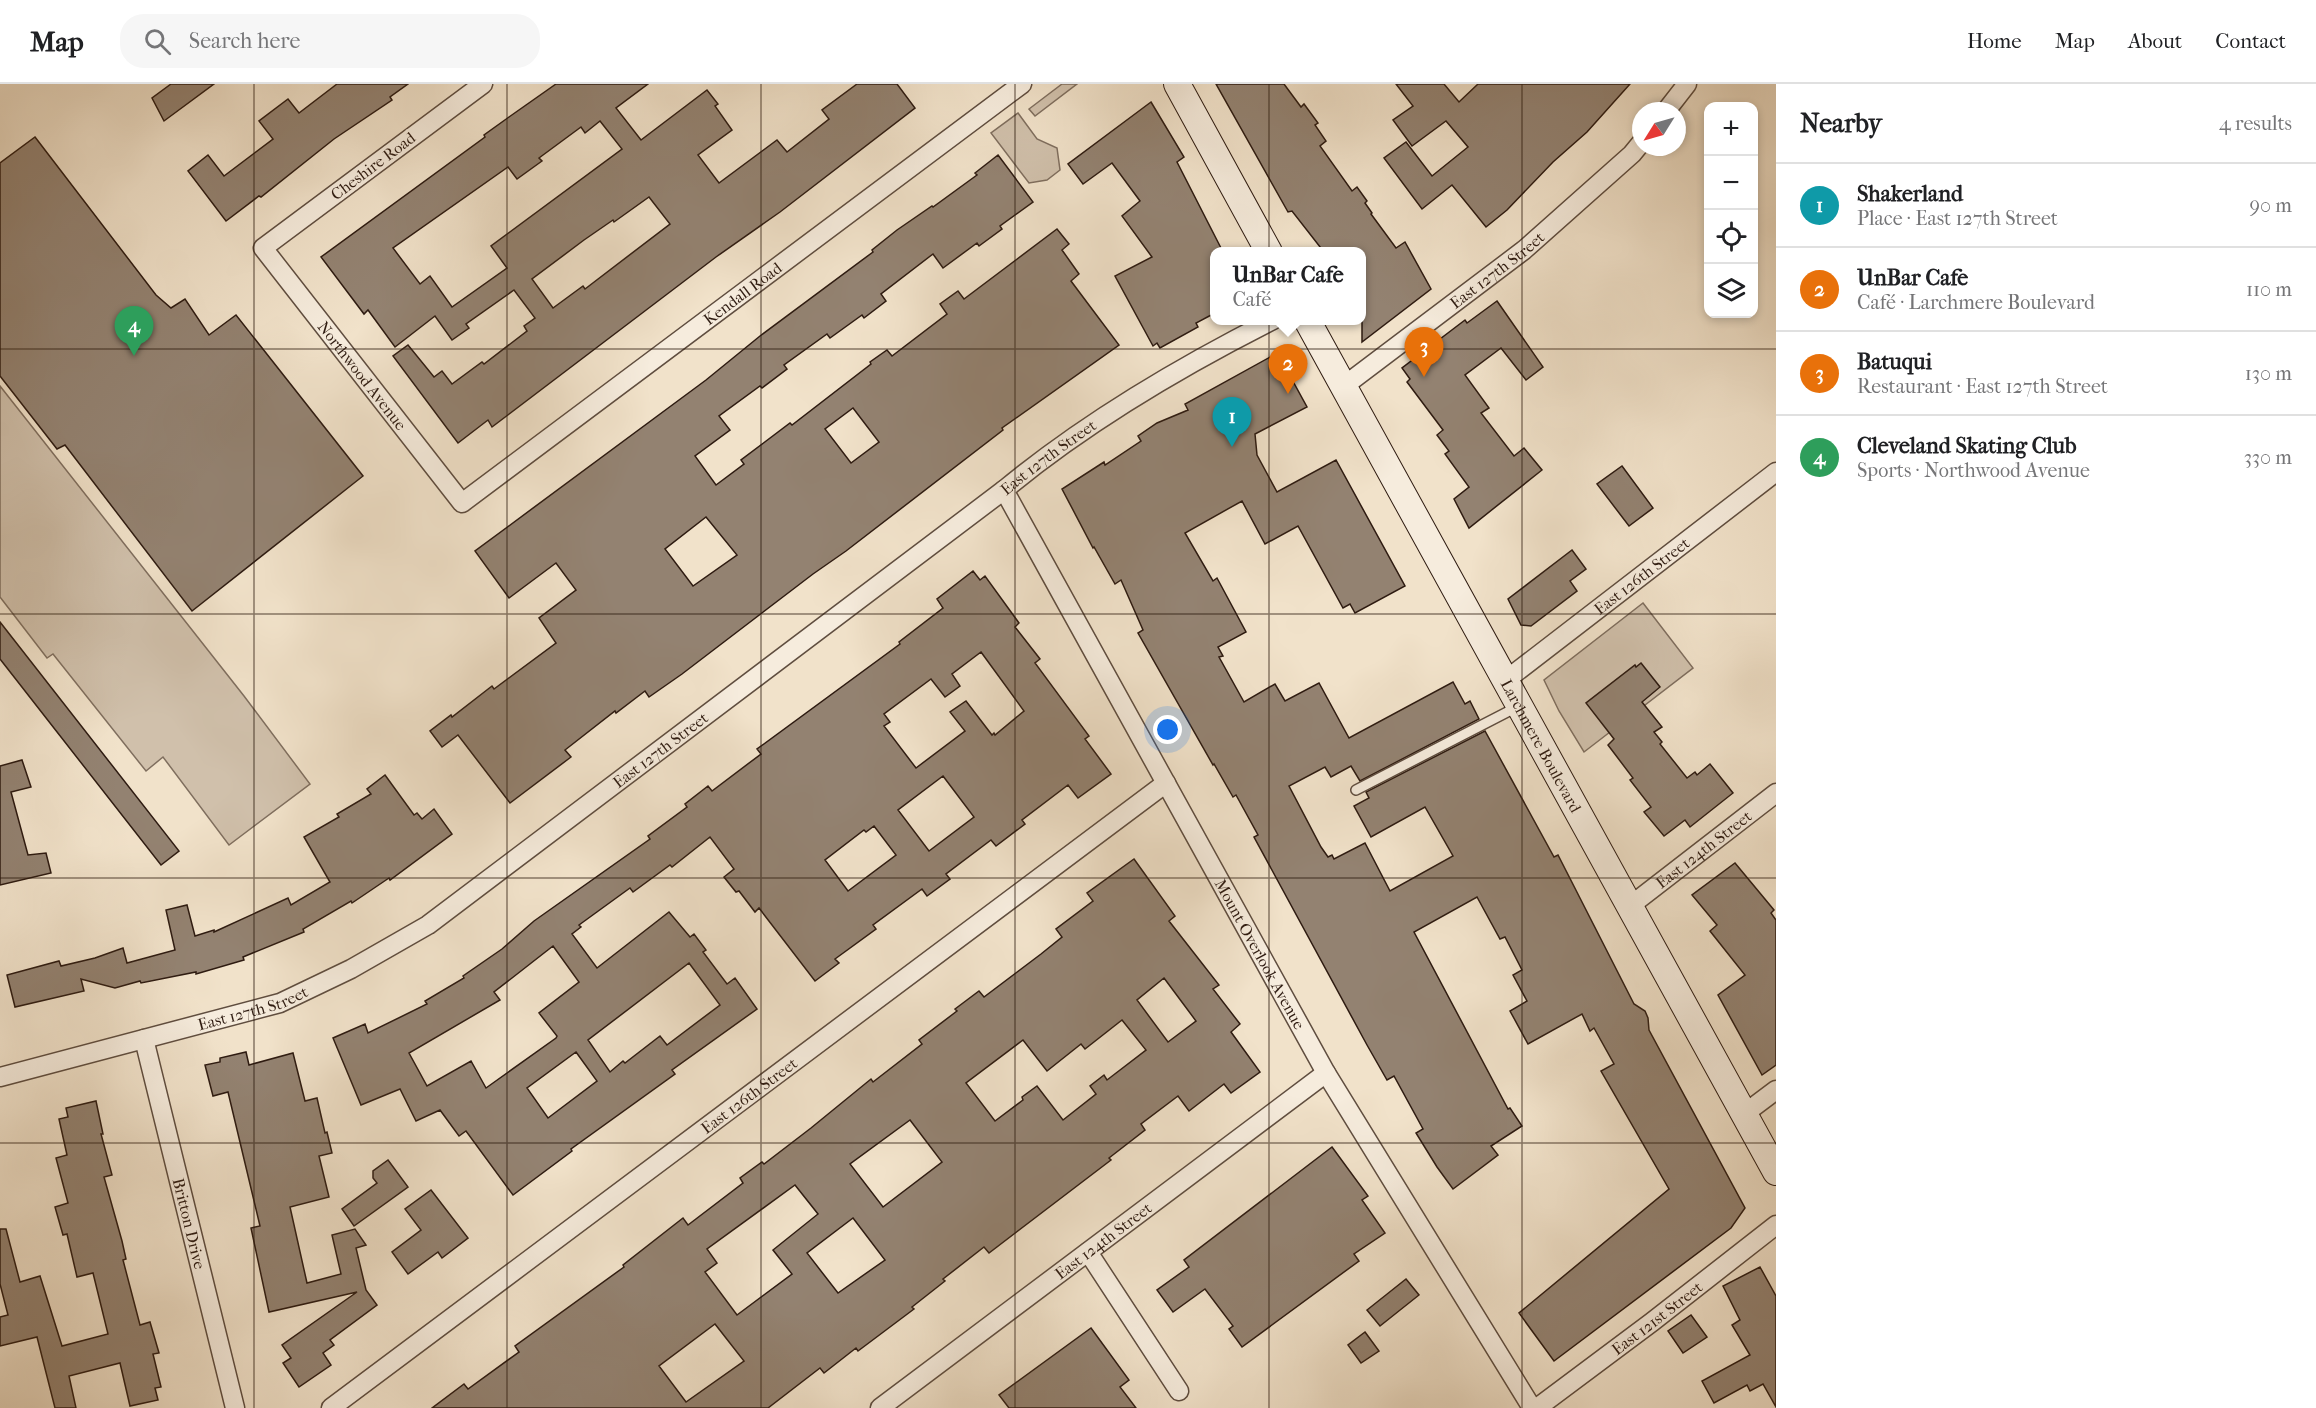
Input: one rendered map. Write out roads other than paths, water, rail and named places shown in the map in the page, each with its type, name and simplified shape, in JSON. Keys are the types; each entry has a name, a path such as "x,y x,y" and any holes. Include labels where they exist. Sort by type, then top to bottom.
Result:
{"main road":[{"path":"1177,84 1266,247"},
{"name":"Larchmere Boulevard","path":"1309,325 1776,1172"}],"street":[{"name":"Cheshire Road","path":"263,248 483,84"},
{"name":"Kendall Road","path":"462,503 1022,84"},
{"path":"1673,102 1687,84"},
{"name":"East 127th Street","path":"1344,386 1524,250 1632,152"},
{"name":"Northwood Avenue","path":"263,248 462,503"},
{"name":"East 127th Street","path":"0,1077 280,1003 351,969 428,925 1039,462 1150,387 1201,357 1265,325"},
{"name":"East 126th Street","path":"1506,680 1776,472"},
{"name":"Mount Overlook Avenue","path":"1004,490 1326,1073 1534,1408"},
{"name":"East 126th Street","path":"331,1408 1166,783"},
{"name":"East 124th Street","path":"1630,906 1776,793"},
{"name":"Britton Drive","path":"144,1039 235,1408"},
{"name":"East 124th Street","path":"880,1408 1326,1073"},
{"path":"1744,1114 1776,1090"},
{"name":"East 121st Street","path":"1534,1408 1652,1323 1776,1225"},
{"path":"1088,1252 1179,1391"}],"lane":[{"path":"1356,790 1520,706"}],"place":[{"name":"Cleveland Skating Club","path":"134,356"},
{"name":"Batuqui","path":"1424,377"},
{"name":"UnBar Cafe","path":"1288,394"},
{"name":"Shakerland","path":"1232,447"}]}
